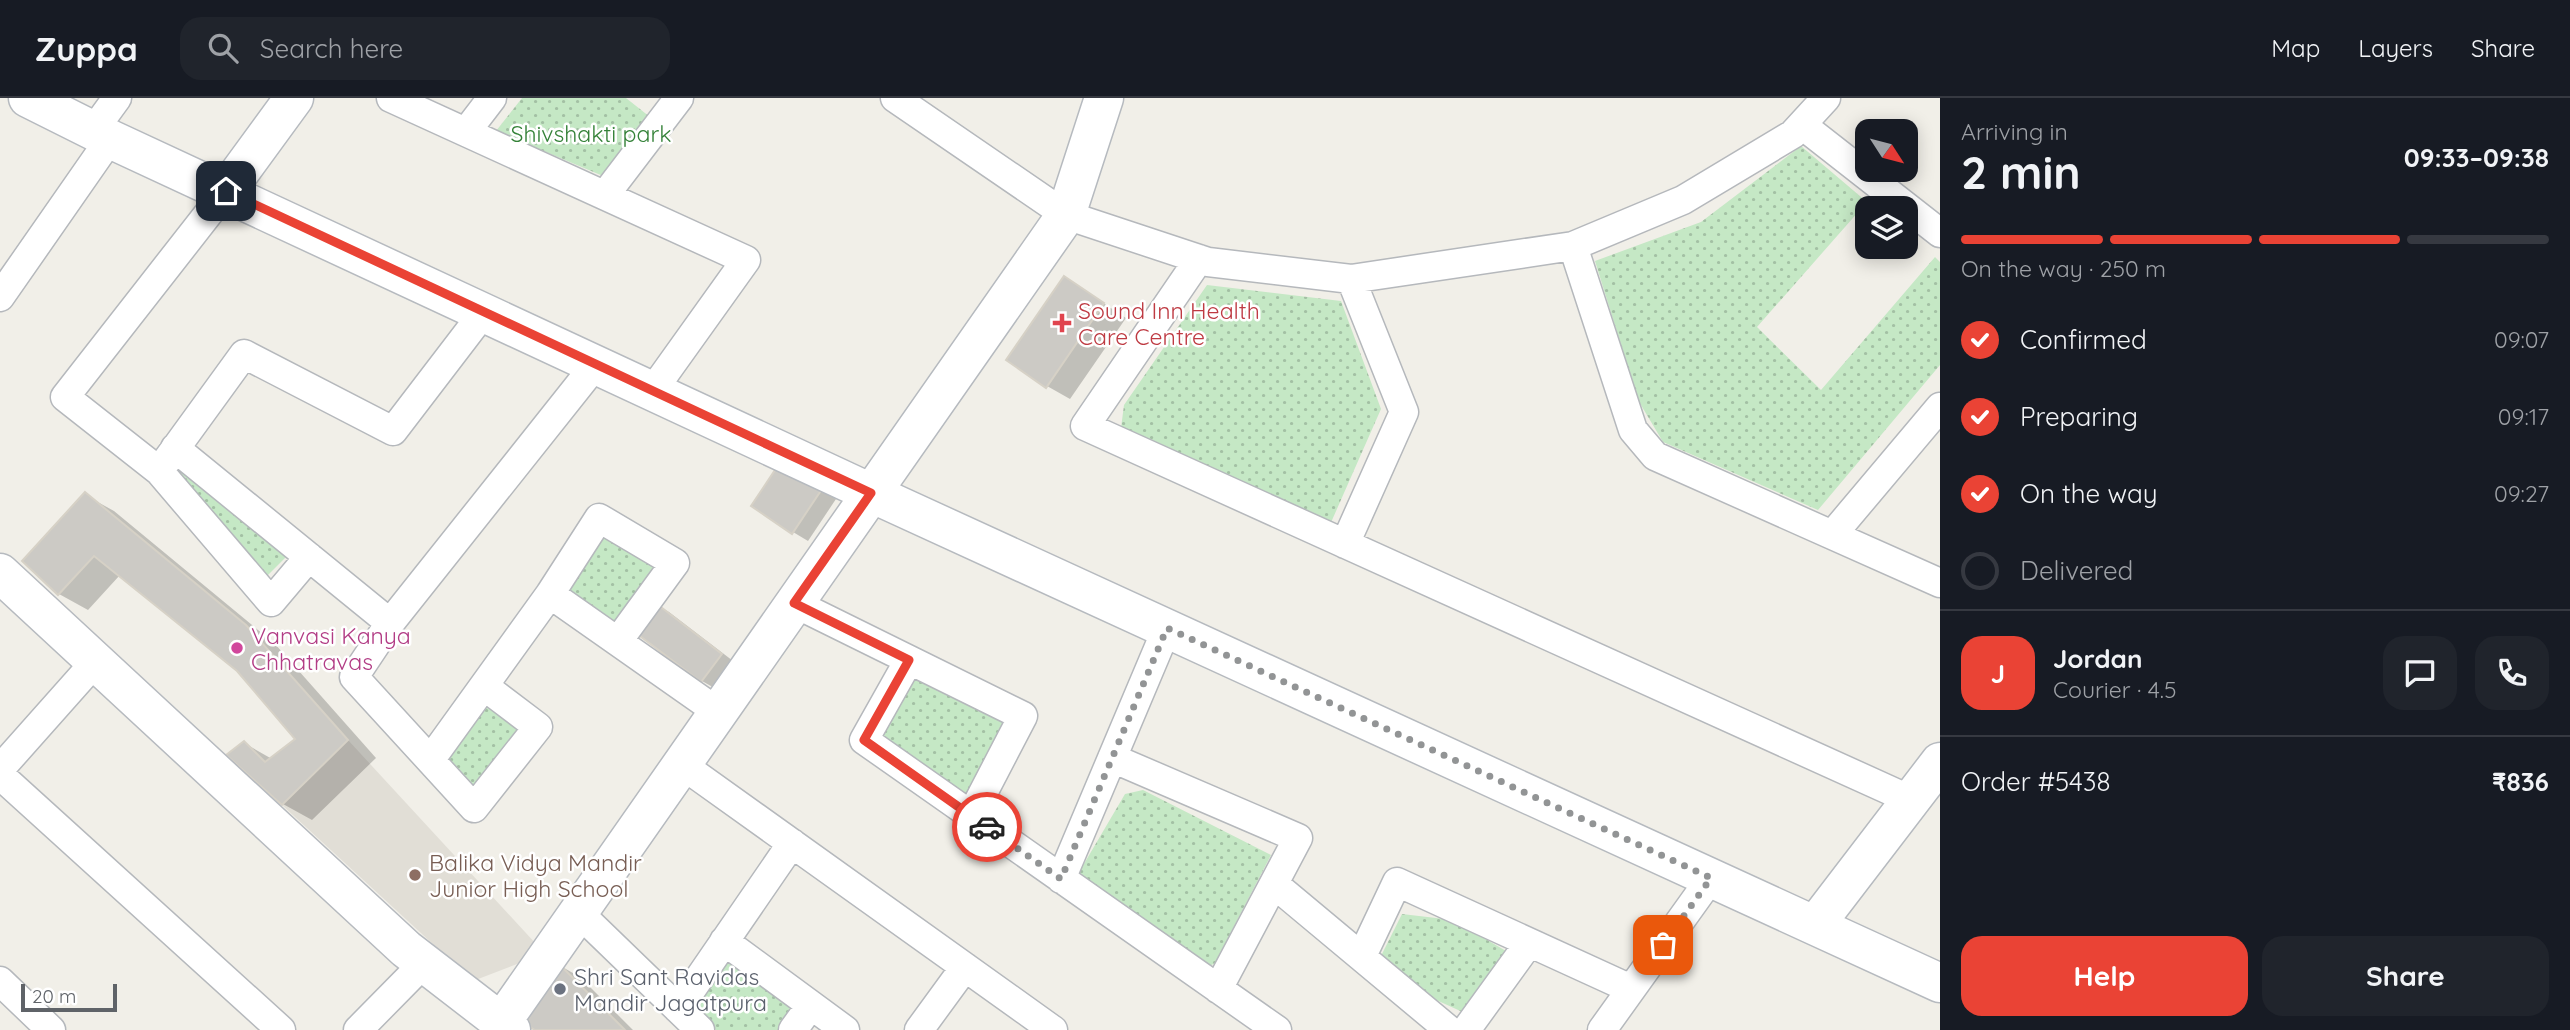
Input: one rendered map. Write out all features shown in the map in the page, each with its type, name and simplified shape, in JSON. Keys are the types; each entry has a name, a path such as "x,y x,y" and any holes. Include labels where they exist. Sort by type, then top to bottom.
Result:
{"street":[{"path":"28,98 102,135 871,493 1940,983"},
{"path":"0,297 102,135 117,98"},
{"path":"294,98 226,191 65,397 159,471 271,602 309,557"},
{"path":"391,98 746,260 653,390"},
{"path":"466,132 492,98"},
{"path":"895,98 1066,215 1208,262 1351,279 1573,246 1683,200 1793,134 1826,98"},
{"path":"0,573 406,949 506,1026 578,912 1066,215 1104,98"},
{"path":"605,195 666,103"},
{"path":"1802,125 1940,233"},
{"path":"1573,246 1633,430 1655,456 1940,583"},
{"path":"1199,259 1085,426 1911,800"},
{"path":"1345,544 1404,412 1351,279"},
{"path":"159,471 244,354 393,432 484,312"},
{"path":"484,686 538,727 474,808 354,677 390,623 596,364"},
{"path":"1833,534 1940,407"},
{"path":"176,448 390,623"},
{"path":"431,759 550,594 599,518 675,562 618,641"},
{"path":"550,594 718,712"},
{"path":"794,603 1023,716 971,816"},
{"path":"1061,879 1167,628"},
{"path":"909,660 864,740 1277,1030"},
{"path":"0,769 96,662"},
{"path":"1112,758 1298,838 1218,989"},
{"path":"1816,924 1940,762"},
{"path":"681,764 1053,1030"},
{"path":"0,775 281,1030"},
{"path":"678,1009 792,843"},
{"path":"1611,1027 1631,989 1711,878"},
{"path":"1362,956 1396,882 1631,989"},
{"path":"1273,884 1449,1030"},
{"path":"578,912 700,1030"},
{"path":"724,941 845,1030"},
{"path":"1466,1030 1529,943"},
{"path":"358,1030 424,963"},
{"path":"919,1030 965,967"},
{"path":"0,981 51,1030"},
{"path":"793,1030 811,1005"}],"shaded area":[{"name":"Balika Vidya Mandir Junior High School","path":"348,740 537,945 517,964 473,981 282,805"}],"green space":[{"name":"Shivshakti park","path":"522,98 626,98 650,117 603,176 496,131"},
{"path":"1801,146 1860,196 1855,196 1855,216 1757,327 1821,390 1935,257 1940,262 1940,365 1818,510 1663,442 1638,400 1595,261 1701,222"},
{"path":"1207,285 1341,301 1381,409 1329,527 1121,428 1124,405"},
{"path":"179,461 290,553 261,582 170,473"},
{"path":"605,533 658,565 613,629 561,594"},
{"path":"912,674 1003,722 966,802 878,733"},
{"path":"482,698 521,728 476,788 443,752"},
{"path":"1143,790 1271,855 1215,963 1208,967 1078,874 1125,794"},
{"path":"1402,914 1453,920 1506,951 1467,1014 1423,994 1379,960"},
{"path":"730,956 788,999 794,1014 782,1030 716,1030 692,1007"}],"building":[{"path":"1064,276 1104,303 1046,388 1006,360"},
{"path":"781,461 822,489 792,534 751,506"},
{"name":"Vanvasi Kanya Chhatravas","path":"85,492 246,625 348,740 282,805 226,755 244,741 265,762 295,739 237,671 94,556 58,595 22,561"},
{"path":"653,601 722,654 701,682 632,630"},
{"name":"Shri Sant Ravidas Mandir Jagatpura","path":"557,962 625,1030 535,1030 514,1017"}],"way so far":[{"path":"987,827 1061,879 1167,628 1711,878 1663,945"}],"place":[{"name":"Sound Inn Health Care Centre","path":"1062,323"},
{"name":"Vanvasi Kanya Chhatravas","path":"237,648"},
{"name":"Balika Vidya Mandir Junior High School","path":"415,875"},
{"name":"Shri Sant Ravidas Mandir Jagatpura","path":"560,989"}],"route":[{"path":"226,191 871,493 794,603 909,660 864,740 987,827"}]}
